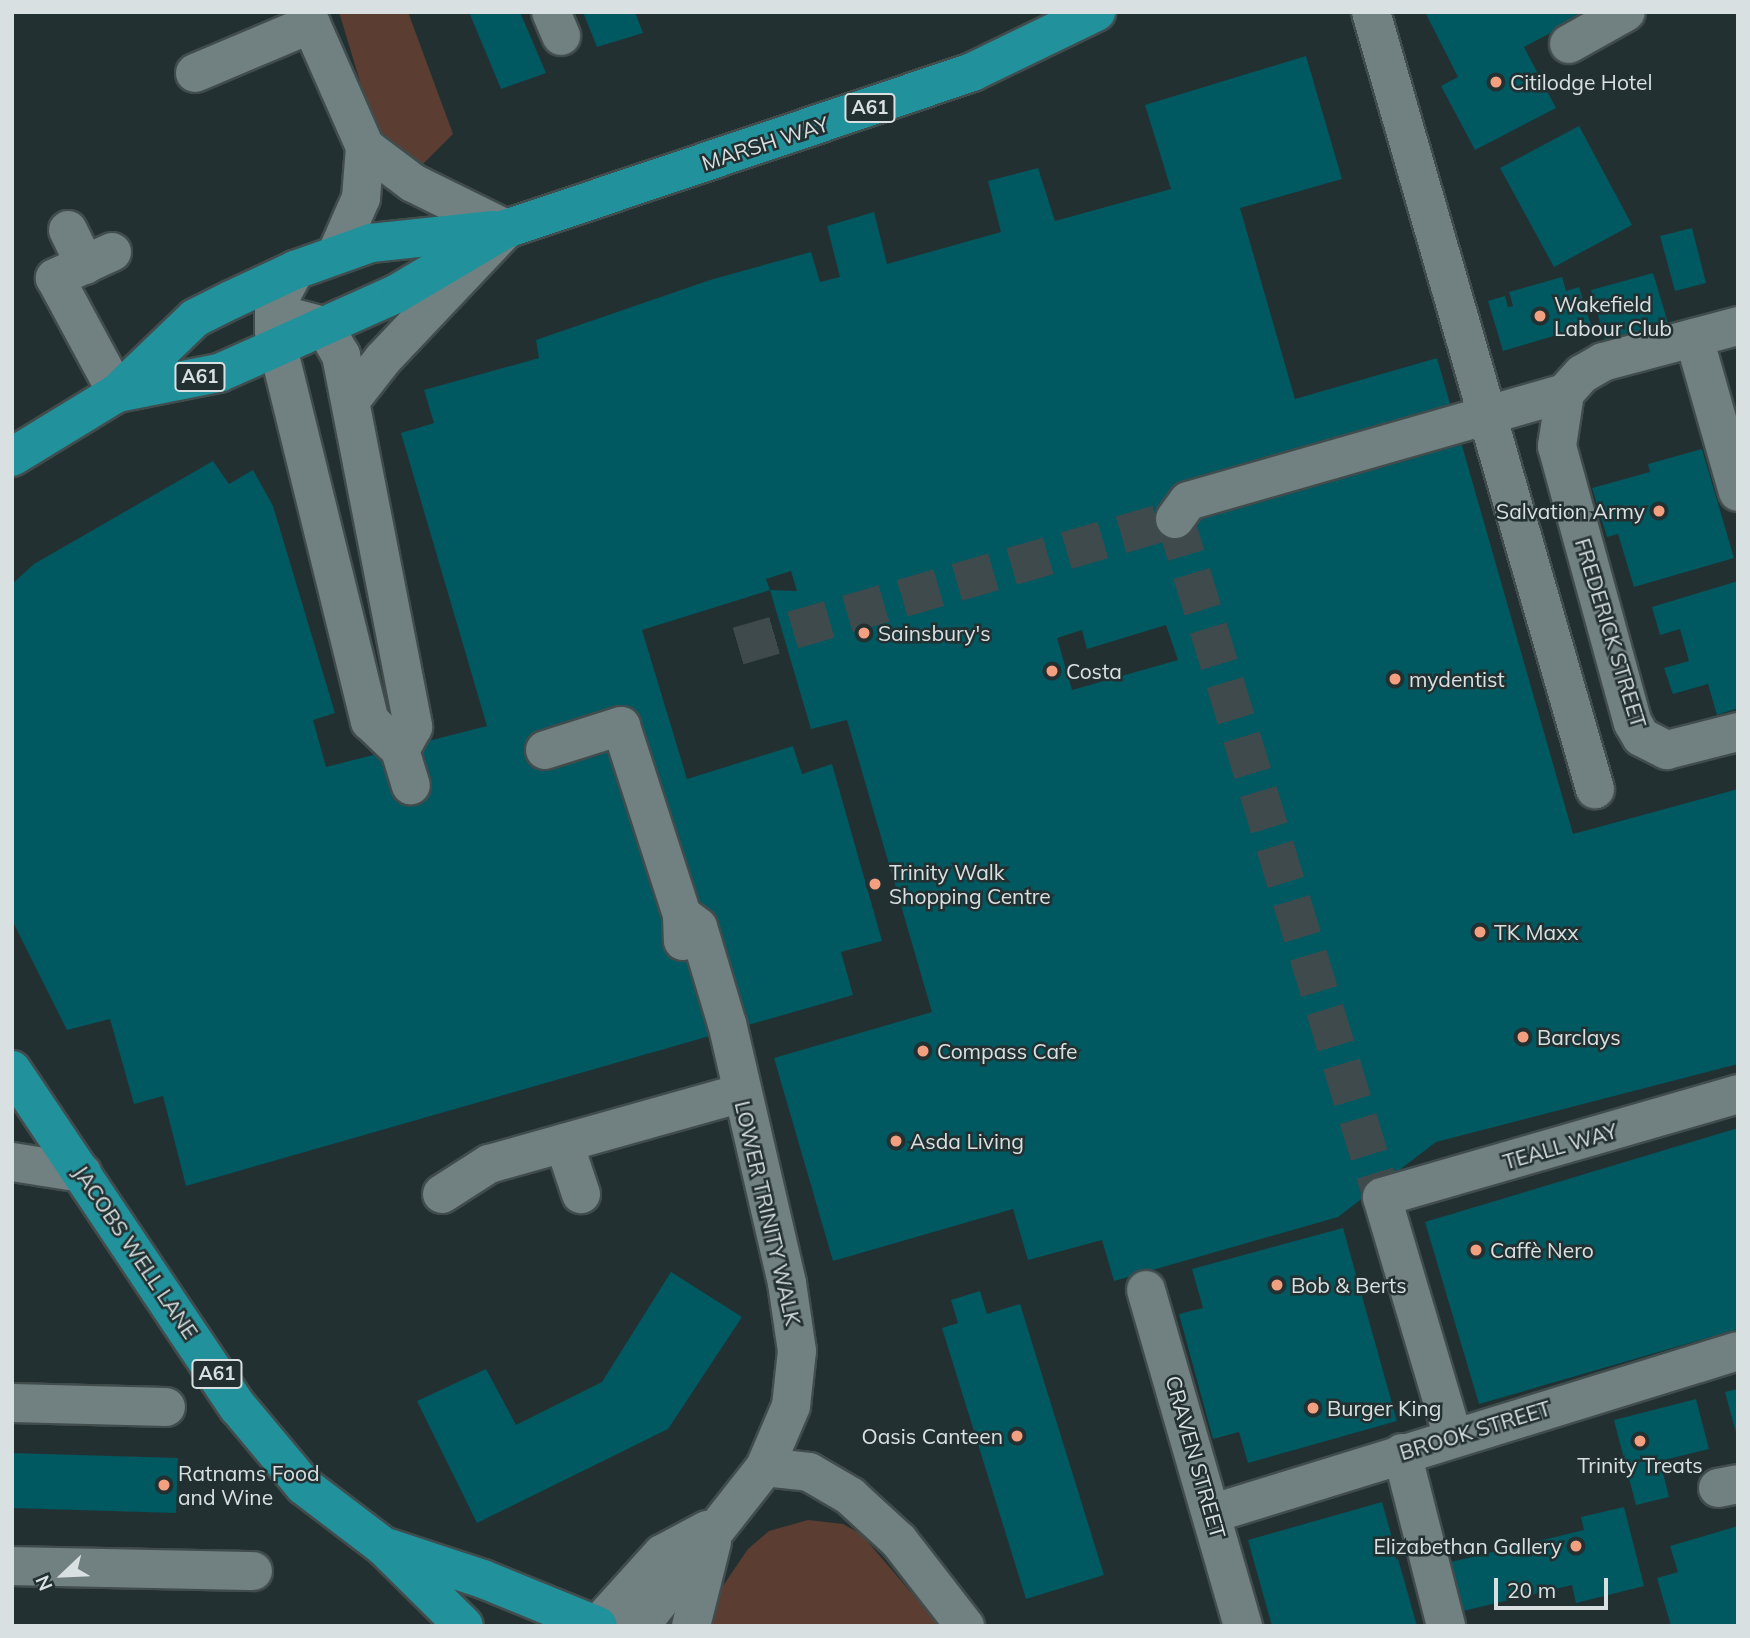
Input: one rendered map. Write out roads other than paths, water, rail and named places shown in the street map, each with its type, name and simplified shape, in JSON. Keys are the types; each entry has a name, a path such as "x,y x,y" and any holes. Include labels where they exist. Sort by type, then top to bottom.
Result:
{"highway":[{"name":"MARSH WAY","path":"117,393 219,373 396,294 506,229 972,72 1096,12"},
{"name":"MARSH WAY","path":"12,457 117,393 195,318 295,270 371,243 506,229"},
{"name":"JACOBS WELL LANE","path":"12,1070 238,1407 304,1486 384,1547 464,1626"},
{"name":"JACOBS WELL LANE","path":"384,1547 483,1579 597,1625"}],"street":[{"path":"1350,12 1373,27 1595,789"},
{"path":"1569,44 1626,12"},
{"path":"195,73 311,24 365,147 361,198 336,254"},
{"path":"351,400 383,359 506,229 413,183 365,147"},
{"path":"68,230 98,258 55,278 117,393"},
{"path":"295,270 274,309 279,348 370,720 400,750 411,785"},
{"path":"230,300 274,309 324,326 341,355 413,727 400,750"},
{"path":"1175,519 1188,501 1565,393 1582,374 1603,362 1738,326"},
{"path":"1694,338 1738,492"},
{"name":"FREDERICK STREET","path":"1565,393 1557,446 1633,723 1652,746 1667,750 1738,732"},
{"name":"LOWER TRINITY WALK","path":"545,750 621,726 682,915 679,929 710,1026 727,1039 788,1283 797,1352 791,1406 765,1467 640,1626"},
{"path":"442,1194 489,1164 741,1093"},
{"name":"TEALL WAY","path":"1453,1437 1382,1197 1738,1094"},
{"path":"564,1143 581,1194"},
{"path":"12,1162 82,1173"},
{"name":"CRAVEN STREET","path":"1146,1290 1213,1513 1243,1626"},
{"name":"BROOK STREET","path":"1213,1513 1402,1452 1738,1351"},
{"path":"12,1403 166,1407"},
{"path":"1402,1452 1446,1626"},
{"path":"765,1467 809,1472 850,1496 899,1541 965,1626"},
{"path":"597,1625 662,1554 718,1524"},
{"path":"691,1626 718,1524"},
{"path":"12,1566 253,1571"}],"tunnel":[{"path":"738,646 1175,519 1382,1197"}],"place":[{"name":"Citilodge Hotel","path":"1496,82"},
{"name":"Wakefield Labour Club","path":"1540,316"},
{"name":"Salvation Army","path":"1659,511"},
{"name":"Sainsbury's","path":"864,633"},
{"name":"Costa","path":"1052,671"},
{"name":"mydentist","path":"1395,679"},
{"name":"Trinity Walk Shopping Centre","path":"875,884"},
{"name":"TK Maxx","path":"1480,932"},
{"name":"Barclays","path":"1523,1037"},
{"name":"Compass Cafe","path":"923,1051"},
{"name":"Asda Living","path":"896,1141"},
{"name":"Caffè Nero","path":"1476,1250"},
{"name":"Bob & Berts","path":"1277,1285"},
{"name":"Burger King","path":"1313,1408"},
{"name":"Oasis Canteen","path":"1017,1436"},
{"name":"Trinity Treats","path":"1640,1441"},
{"name":"Ratnams Food and Wine","path":"164,1485"},
{"name":"Elizabethan Gallery","path":"1576,1546"}]}
